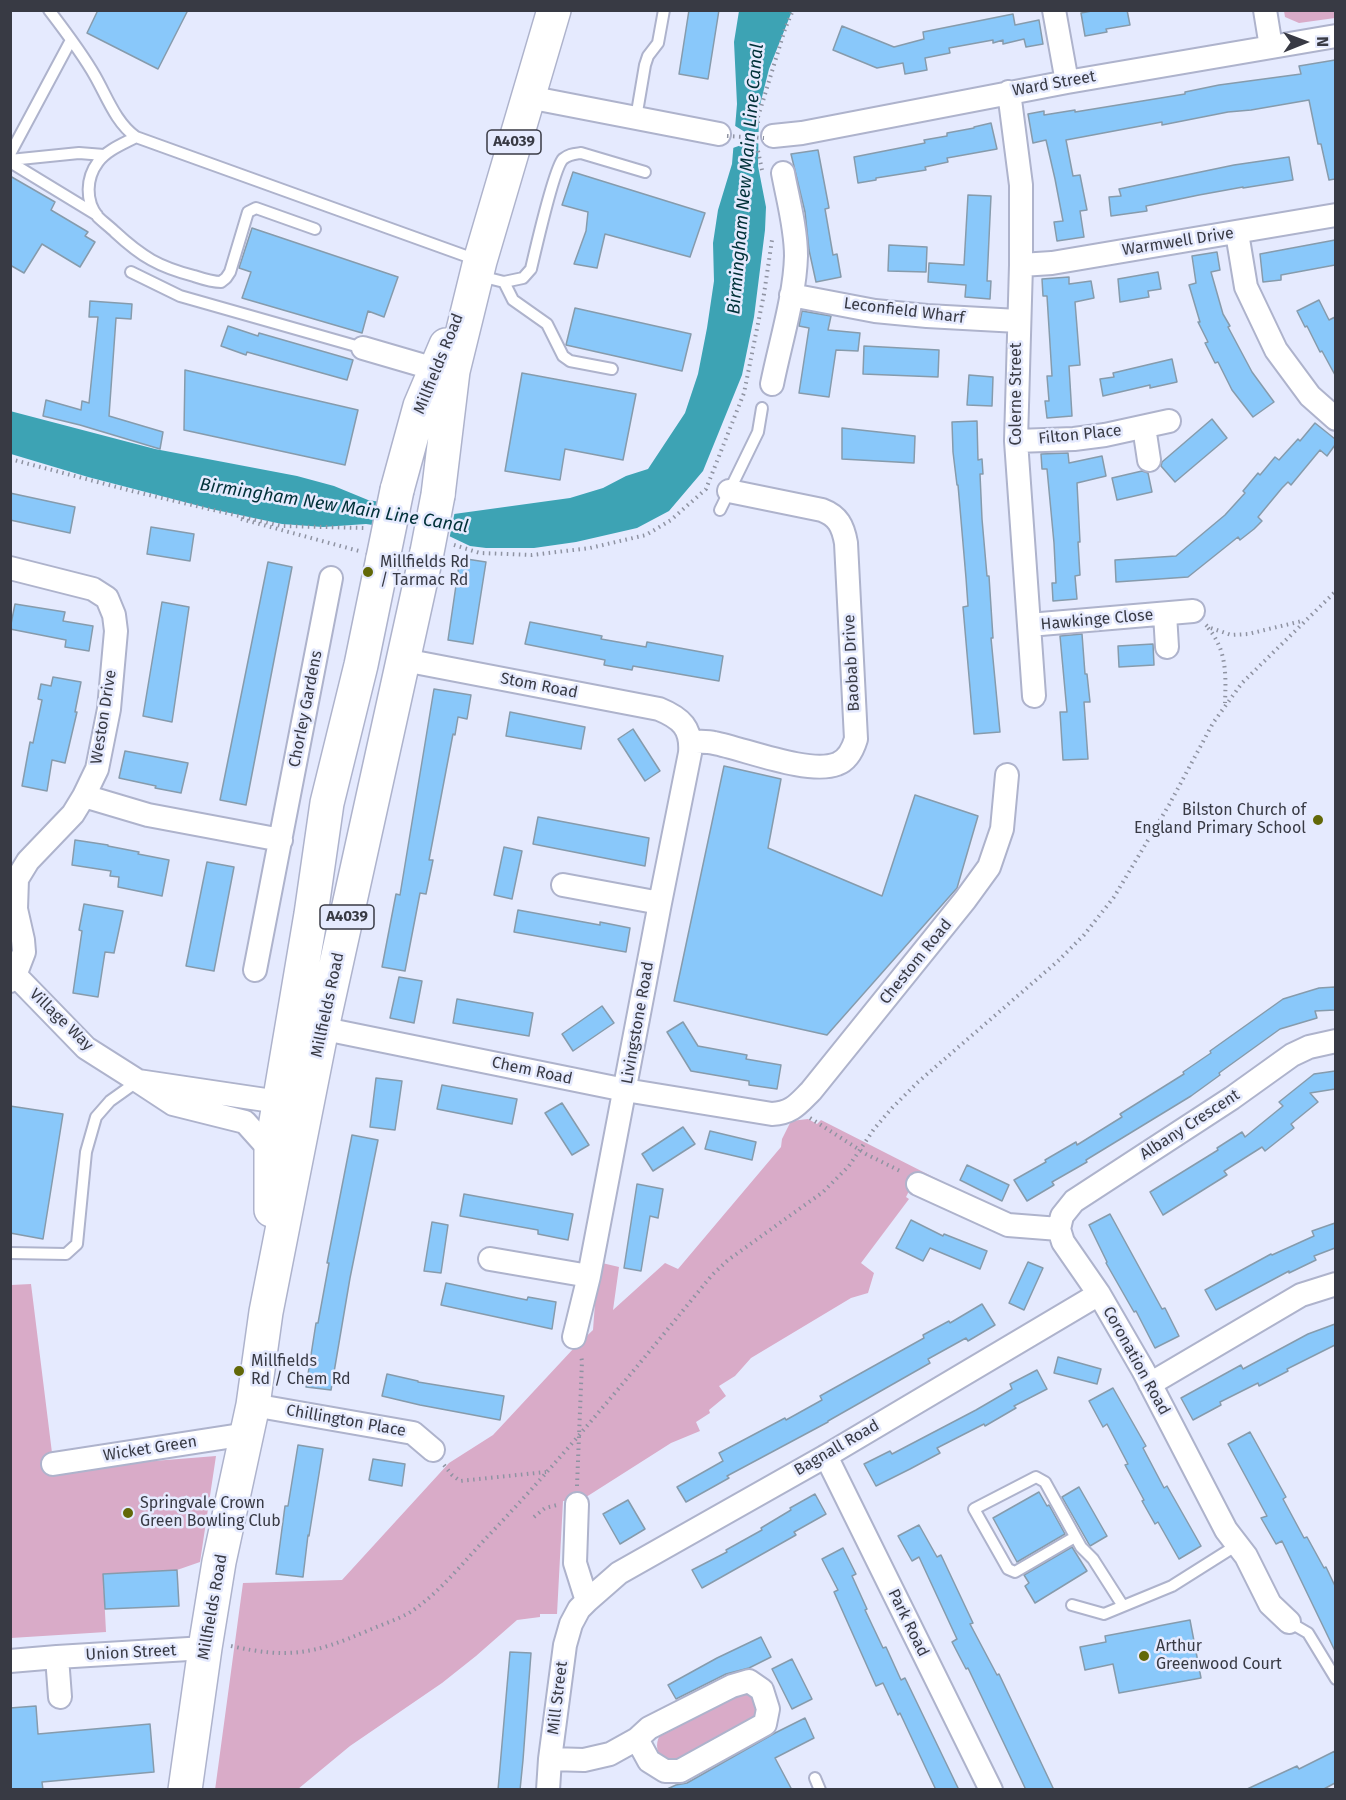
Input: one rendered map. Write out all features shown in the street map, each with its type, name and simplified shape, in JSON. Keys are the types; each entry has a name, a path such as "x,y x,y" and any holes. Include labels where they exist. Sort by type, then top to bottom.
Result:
{"main road":[{"name":"Millfields Road","path":"185,1790 219,1562 250,1419 272,1284 307,1026 311,914 327,803 361,665 397,490 420,406 444,370 487,273 528,97 554,10"},
{"name":"Millfields Road","path":"272,1284 271,1151 279,1102 307,1026 372,808 404,660 438,547 444,370"},
{"path":"327,803 372,808"}],"street":[{"path":"1054,10 1067,82"},
{"path":"1265,10 1271,47"},
{"name":"Ward Street","path":"769,137 802,133 1009,92 1335,36"},
{"name":"Colerne Street","path":"1009,92 1020,184 1021,265 1016,441 1034,696"},
{"path":"528,97 723,135"},
{"path":"772,384 796,257 795,237 773,172"},
{"name":"Warmwell Drive","path":"1021,265 1052,263 1335,215"},
{"path":"1237,233 1246,287 1276,350 1310,396 1335,419"},
{"name":"Leconfield Wharf","path":"790,295 886,312 1018,321"},
{"path":"363,348 444,370"},
{"name":"Filton Place","path":"1016,441 1074,439 1105,435 1169,421"},
{"name":"Filton Place","path":"1143,427 1149,460"},
{"name":"Baobab Drive","path":"691,742 711,742 799,765 826,766 838,764 847,757 854,748 856,739 846,543 839,520 831,513 822,510 725,500"},
{"name":"Weston Drive","path":"10,568 93,589 107,598 114,615 116,631 109,709 97,769 73,814 28,861 17,879 16,909 24,952 13,979"},
{"name":"Chorley Gardens","path":"255,970 331,578"},
{"name":"Hawkinge Close","path":"1029,625 1166,614 1201,619"},
{"name":"Hawkinge Close","path":"1166,614 1167,647"},
{"name":"Stom Road","path":"404,660 659,709 673,715 684,725 691,742"},
{"name":"Livingstone Road","path":"574,1336 589,1276 691,742"},
{"name":"Chestom Road","path":"772,1114 785,1113 795,1107 819,1082 989,867 1002,829 1006,775"},
{"path":"84,796 148,816 281,840"},
{"path":"563,885 660,903"},
{"name":"Village Way","path":"13,979 18,978 86,1048 173,1104 245,1122 271,1151"},
{"name":"Chem Road","path":"307,1026 625,1090 772,1114"},
{"name":"Albany Crescent","path":"1059,1228 1062,1216 1074,1201 1232,1098 1292,1055 1309,1047 1335,1041"},
{"name":"Village Way","path":"138,1081 279,1102"},
{"path":"911,1179 1008,1226 1059,1228"},
{"name":"Coronation Road","path":"1059,1228 1063,1242 1099,1294 1150,1384 1226,1530 1246,1556 1270,1604 1289,1622"},
{"path":"490,1259 589,1276"},
{"path":"1150,1384 1301,1295 1335,1284"},
{"name":"Bagnall Road","path":"583,1605 619,1573 826,1456 1099,1294"},
{"name":"Chillington Place","path":"250,1419 413,1433 433,1450"},
{"name":"Wicket Green","path":"53,1464 250,1419"},
{"name":"Park Road","path":"826,1456 991,1790"},
{"path":"577,1504 575,1563 583,1605"},
{"name":"Mill Street","path":"548,1790 550,1759 566,1645 571,1624 583,1605"},
{"name":"Union Street","path":"10,1662 206,1645"},
{"path":"57,1657 60,1696"},
{"path":"550,1759 584,1760 610,1754 637,1739 649,1728 732,1686 749,1681 762,1689 768,1709 765,1724 681,1771 665,1771 650,1761 637,1739"}],"lane":[{"path":"49,10 94,74 117,117 127,131 136,137 487,273 523,278 531,270 561,161 571,154 581,153 645,172"},
{"path":"636,118 645,65 648,56 658,43 664,10"},
{"path":"10,154 71,40"},
{"path":"97,216 90,201 88,188 91,173 104,155 136,137"},
{"path":"10,161 78,153 104,155"},
{"path":"10,161 97,216 136,251 154,262 171,270 216,282 221,282 230,272 248,212 251,209 256,208 315,229"},
{"path":"131,272 180,296 363,348"},
{"path":"487,273 513,300 547,324 563,356 570,361 612,369"},
{"name":"Baobab Drive","path":"725,500 758,432 762,408"},
{"path":"10,1253 66,1254 76,1244 86,1152 96,1117 110,1101 138,1081"},
{"path":"1075,1537 1015,1572 1008,1569 974,1509 1036,1477 1045,1482 1081,1547 1093,1559 1123,1606"},
{"path":"1072,1605 1104,1614 1172,1586 1238,1545"},
{"path":"1289,1622 1308,1633 1335,1679"},
{"path":"815,1778 820,1790"}],"path":[{"path":"773,172 757,143 758,117 793,10"},
{"path":"723,135 769,137"},
{"path":"438,547 480,553 532,555 590,548 646,535 671,520 706,489 744,393 772,241 771,230"},
{"path":"10,459 282,526 364,528"},
{"path":"203,508 383,558"},
{"path":"206,1645 283,1654 303,1653 324,1648 407,1614 437,1590 504,1520 580,1434 712,1275 728,1260 823,1192 849,1166 892,1108 918,1082 1058,961 1084,935 1114,897 1169,805 1213,723 1242,683 1335,591"},
{"path":"1201,619 1231,635 1258,632 1304,621"},
{"path":"1201,619 1217,639 1222,653 1226,675 1226,705"},
{"path":"795,1107 818,1124 860,1150 899,1169 911,1179"},
{"path":"578,1481 582,1361"},
{"path":"433,1450 452,1475 460,1481 546,1472"}],"shaded area":[{"path":"1284,11 1335,11 1335,18 1299,23 1285,17"},
{"path":"808,1119 817,1124 821,1120 941,1181 938,1187 916,1177 906,1197 909,1199 861,1263 874,1273 868,1293 851,1298 751,1358 735,1376 719,1386 726,1396 709,1410 710,1413 696,1422 700,1431 671,1443 583,1499 563,1501 557,1614 540,1614 540,1617 517,1620 442,1683 350,1746 298,1789 215,1790 243,1583 342,1580 449,1463 493,1435 593,1330 596,1290 602,1263 619,1267 613,1310 665,1263 678,1269 781,1147 782,1139 791,1121"},
{"path":"31,1284 54,1469 216,1456 200,1562 177,1570 103,1574 106,1632 11,1638 11,1285"},
{"path":"750,1690 762,1713 676,1762 660,1758 657,1742 666,1728"}],"water":[{"name":"Birmingham New Main Line Canal","path":"739,11 792,11 769,69 759,109 758,166 766,207 754,317 742,375 703,471 669,511 637,528 576,542 534,548 486,548 470,546 449,536 366,524 323,527 282,524 211,509 11,454 10,411 155,449 297,476 334,486 368,500 454,514 570,498 603,488 626,476 648,469 685,413 698,374 714,281 713,243 718,210 732,164 737,104 734,42"}],"pier":[{"path":"732,124 745,132 761,132 761,144 750,142 730,149"},
{"path":"384,499 455,511 449,540 377,528"}],"building":[{"path":"98,10 188,10 158,69 87,33"},
{"path":"689,10 719,10 708,79 679,74"},
{"path":"1097,10 1127,10 1130,25 1106,29 1107,32 1085,36 1081,13"},
{"path":"1013,14 1015,25 1039,20 1043,44 1026,47 1024,39 1003,44 1003,40 993,43 993,40 949,48 950,53 925,58 927,70 905,74 903,63 877,68 833,50 842,26 894,47 924,39 923,32"},
{"path":"1335,60 1335,179 1329,180 1321,144 1318,144 1309,100 1162,125 1162,122 1066,140 1073,176 1080,175 1087,210 1080,211 1084,237 1057,241 1054,222 1063,221 1055,179 1046,140 1033,143 1028,114 1044,111 1044,115 1075,110 1075,112 1185,94 1185,92 1219,85 1301,74 1299,66"},
{"path":"991,123 997,149 947,158 948,162 925,167 926,170 858,183 854,157 925,143 924,140 947,136 947,133"},
{"path":"818,150 829,208 825,209 833,255 837,254 841,277 816,282 809,250 805,212 791,154"},
{"path":"1289,157 1293,180 1199,195 1146,206 1147,211 1111,216 1109,197 1121,196 1119,189 1234,165"},
{"path":"573,172 705,213 690,257 605,234 597,268 574,264 586,231 588,212 562,205"},
{"path":"10,176 55,202 51,210 88,232 85,236 95,242 80,267 42,244 24,273 10,265"},
{"path":"968,195 991,196 987,281 991,281 990,299 965,297 966,285 928,282 929,263 964,265"},
{"path":"252,228 398,277 384,317 368,311 362,333 242,298 251,272 239,268"},
{"path":"1335,240 1335,265 1281,275 1281,280 1263,282 1260,254"},
{"path":"889,245 927,247 926,272 888,271"},
{"path":"1217,252 1220,270 1211,272 1223,314 1252,372 1274,402 1253,417 1232,390 1218,362 1215,363 1205,343 1208,342 1198,322 1200,322 1189,285 1196,283 1192,256"},
{"path":"1158,272 1161,289 1148,291 1149,297 1120,302 1118,279"},
{"path":"1069,277 1069,284 1091,281 1094,298 1075,302 1080,365 1069,366 1072,416 1047,418 1045,401 1049,401 1047,376 1052,376 1047,296 1043,296 1042,279"},
{"path":"1319,300 1329,320 1335,317 1335,375 1297,311"},
{"path":"90,301 132,304 131,319 116,318 109,416 163,432 160,449 43,416 46,400 81,410 82,401 89,403 98,317 89,317"},
{"path":"575,308 691,334 682,371 566,345"},
{"path":"802,311 831,316 828,330 860,333 858,351 836,350 829,397 799,393 809,328 799,326"},
{"path":"228,326 353,360 347,380 247,352 246,355 221,346"},
{"path":"864,346 939,350 938,377 863,374"},
{"path":"1172,359 1177,382 1150,388 1150,385 1103,396 1100,379 1114,377 1113,373"},
{"path":"185,370 358,410 345,465 184,430"},
{"path":"522,373 636,394 623,460 565,449 560,480 505,471"},
{"path":"969,375 993,377 992,406 967,405"},
{"path":"1212,419 1227,438 1175,482 1161,466 1162,462"},
{"path":"977,421 978,460 982,459 983,474 980,474 982,519 987,576 989,576 993,638 991,638 1000,732 974,734 963,607 968,606 952,422"},
{"path":"1315,423 1335,439 1335,445 1327,456 1320,450 1291,485 1288,482 1282,488 1258,517 1262,521 1254,529 1240,540 1238,537 1188,577 1116,582 1115,560 1176,556 1225,515 1245,493 1243,491 1258,473 1260,475 1275,457 1279,460 1298,439 1300,441"},
{"path":"842,428 915,436 914,463 842,459"},
{"path":"1068,453 1069,463 1102,456 1106,476 1077,483 1080,575 1075,576 1077,599 1053,601 1052,583 1056,583 1054,543 1047,469 1042,469 1041,454"},
{"path":"1142,471 1148,473 1152,492 1117,500 1112,478"},
{"path":"10,493 75,507 70,533 10,520"},
{"path":"151,527 194,534 190,561 147,554"},
{"path":"460,558 486,562 473,644 448,640"},
{"path":"268,562 292,567 246,805 220,800"},
{"path":"162,602 189,607 172,722 143,716"},
{"path":"15,604 65,612 63,621 93,626 89,651 65,647 66,640 10,629"},
{"path":"530,622 646,647 647,642 723,656 719,681 633,666 632,670 604,665 605,660 525,644"},
{"path":"1082,634 1090,702 1084,702 1088,759 1063,760 1060,712 1067,712 1060,636"},
{"path":"1153,644 1154,665 1119,667 1118,646"},
{"path":"53,677 81,682 75,712 77,712 65,763 52,760 47,791 22,786 30,742 33,743 42,700 38,699 41,684 51,686"},
{"path":"434,689 471,695 467,719 458,717 455,735 453,734 429,860 433,860 426,894 420,893 405,971 382,967 396,894 400,895"},
{"path":"510,712 585,727 581,749 506,736"},
{"path":"633,729 660,771 645,781 618,739"},
{"path":"125,751 188,763 181,793 119,778"},
{"path":"724,766 781,779 768,848 882,896 915,795 978,816 957,888 827,1035 674,1001"},
{"path":"538,817 649,838 645,866 533,844"},
{"path":"75,840 108,845 169,860 162,896 118,887 119,877 110,876 111,871 72,865"},
{"path":"504,847 522,851 512,899 494,895"},
{"path":"207,862 234,867 214,971 186,966"},
{"path":"84,904 123,911 114,953 105,952 98,997 73,993"},
{"path":"518,910 630,928 626,952 514,932"},
{"path":"399,977 422,981 414,1023 390,1018"},
{"path":"1335,987 1335,1010 1315,1011 1317,1018 1280,1029 1191,1096 1086,1160 1087,1162 1052,1182 1054,1185 1027,1201 1014,1180 1122,1117 1120,1114 1184,1074 1183,1072 1211,1053 1210,1051 1283,999 1319,988"},
{"path":"457,999 533,1013 529,1036 453,1023"},
{"path":"602,1006 614,1023 573,1051 562,1034"},
{"path":"683,1022 698,1046 747,1055 746,1059 781,1065 777,1089 749,1085 749,1081 691,1071 667,1032"},
{"path":"1335,1071 1335,1089 1310,1093 1318,1102 1291,1124 1294,1128 1265,1151 1262,1147 1224,1171 1227,1175 1163,1215 1150,1192 1218,1150 1217,1148 1242,1132 1245,1137 1283,1106 1279,1102 1314,1074"},
{"path":"376,1078 402,1081 395,1130 370,1127"},
{"path":"442,1085 517,1099 512,1124 437,1109"},
{"path":"562,1103 589,1145 572,1155 545,1113"},
{"path":"10,1106 63,1114 43,1239 10,1233"},
{"path":"683,1127 695,1144 653,1171 642,1154"},
{"path":"710,1131 756,1142 752,1160 705,1149"},
{"path":"352,1135 378,1140 350,1278 331,1390 306,1387 316,1323 318,1323 329,1263 327,1263"},
{"path":"967,1165 1009,1185 1002,1201 960,1180"},
{"path":"637,1184 663,1189 658,1218 650,1216 641,1271 624,1268"},
{"path":"464,1194 573,1214 568,1240 538,1234 538,1230 460,1216"},
{"path":"1110,1214 1179,1336 1155,1348 1136,1311 1134,1312 1106,1263 1089,1225"},
{"path":"911,1220 943,1236 944,1234 987,1251 980,1269 930,1248 923,1261 896,1248"},
{"path":"432,1222 448,1225 441,1273 424,1271"},
{"path":"1335,1223 1335,1248 1314,1256 1316,1260 1289,1273 1289,1271 1216,1310 1205,1290 1271,1254 1314,1236 1312,1231"},
{"path":"1028,1262 1043,1268 1024,1310 1009,1303"},
{"path":"446,1283 527,1300 528,1297 556,1302 552,1329 441,1305"},
{"path":"982,1304 995,1325 968,1341 966,1338 928,1359 930,1363 828,1422 727,1476 729,1478 686,1502 677,1487 723,1461 719,1453 822,1400 820,1396 924,1338 923,1335 949,1321 950,1323"},
{"path":"1335,1324 1335,1345 1259,1386 1258,1383 1220,1402 1221,1405 1193,1420 1181,1398 1241,1365 1243,1369 1308,1334"},
{"path":"1058,1357 1101,1369 1097,1384 1054,1373"},
{"path":"1037,1370 1047,1389 1014,1406 1016,1408 985,1426 984,1424 937,1448 940,1453 876,1486 864,1464 890,1451 892,1454 976,1410 1012,1389 1010,1384"},
{"path":"387,1374 418,1382 504,1396 500,1420 382,1396"},
{"path":"1113,1388 1146,1446 1143,1448 1164,1488 1167,1486 1201,1546 1179,1559 1158,1522 1155,1524 1142,1501 1144,1500 1125,1465 1128,1464 1107,1424 1103,1427 1089,1401"},
{"path":"1250,1432 1286,1497 1283,1499 1304,1538 1307,1537 1335,1586 1335,1651 1282,1541 1276,1544 1261,1518 1267,1516 1228,1444"},
{"path":"298,1445 323,1449 303,1577 276,1574 285,1506 288,1506"},
{"path":"373,1459 405,1464 402,1486 369,1480"},
{"path":"1079,1487 1107,1536 1090,1546 1062,1497"},
{"path":"1039,1492 1065,1534 1017,1562 993,1518"},
{"path":"815,1494 826,1514 794,1532 796,1535 702,1588 692,1570 727,1552 726,1550 762,1530 761,1528 791,1510 790,1508"},
{"path":"628,1500 645,1529 620,1544 603,1514"},
{"path":"919,1525 937,1557 941,1555 973,1623 970,1624 997,1675 999,1674 1054,1790 1026,1790 968,1668 966,1669 952,1642 957,1639 919,1557 912,1561 898,1536"},
{"path":"1072,1547 1087,1571 1035,1603 1025,1586 1029,1583 1024,1575"},
{"path":"843,1548 856,1574 852,1576 867,1609 865,1610 883,1648 886,1647 901,1680 905,1678 959,1790 936,1790 900,1713 898,1715 883,1683 876,1686 834,1592 838,1590 822,1559"},
{"path":"177,1570 179,1606 105,1609 103,1574"},
{"name":"Arthur Greenwood Court","path":"1190,1620 1201,1678 1119,1693 1113,1664 1085,1670 1080,1647 1106,1642 1105,1636"},
{"path":"761,1637 771,1657 749,1668 726,1674 676,1699 668,1685"},
{"path":"510,1652 531,1653 523,1760 520,1790 498,1790"},
{"path":"792,1659 812,1699 792,1709 772,1669"},
{"path":"36,1706 38,1734 150,1724 154,1772 42,1782 43,1790 10,1790 10,1708"},
{"path":"805,1718 814,1738 775,1758 792,1790 665,1790 687,1783"},
{"path":"1335,1751 1335,1783 1322,1790 1245,1790 1297,1766 1299,1769"}],"place":[{"name":"Millfields Rd / Tarmac Rd","path":"368,572"},
{"name":"Bilston Church of England Primary School","path":"1318,820"},
{"name":"Millfields Rd / Chem Rd","path":"239,1371"},
{"name":"Springvale Crown Green Bowling Club","path":"128,1513"},
{"name":"Arthur Greenwood Court","path":"1144,1656"}]}
